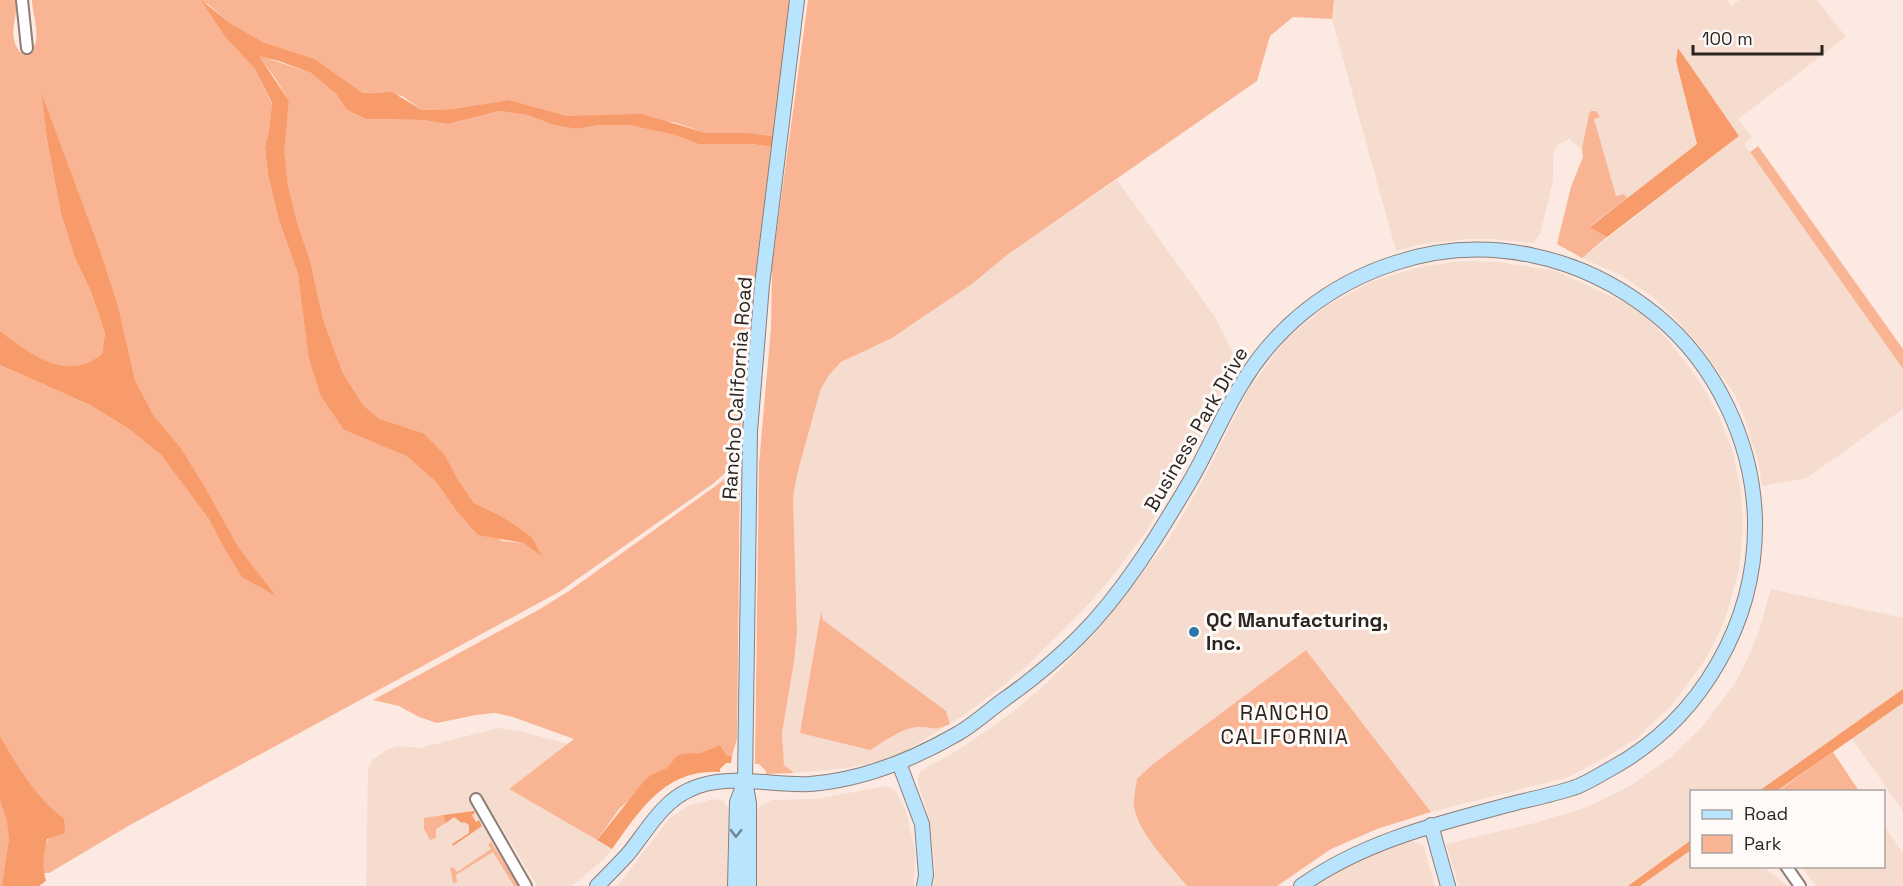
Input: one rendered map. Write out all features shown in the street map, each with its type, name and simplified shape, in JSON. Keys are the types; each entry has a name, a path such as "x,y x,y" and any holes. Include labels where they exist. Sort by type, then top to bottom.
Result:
{"street":[{"path":"22,0 27,48"},
{"name":"Rancho California Road","path":"748,886 749,803 745,781 750,431 762,285 797,0"},
{"name":"Business Park Drive","path":"597,886 675,798 692,788 708,784 745,781 819,783 873,771 898,763 960,733 1029,681 1079,637 1123,586 1191,481 1239,386 1262,352 1290,322 1330,292 1357,278 1396,263 1439,252 1473,249 1509,251 1550,259 1608,281 1660,318 1692,350 1710,375 1729,409 1744,453 1755,518 1753,555 1745,600 1727,646 1713,673 1696,698 1659,735 1630,758 1578,787 1431,825 1384,842 1320,873 1301,886"},
{"path":"898,763 922,824 926,875 924,886"},
{"name":"Rancho California Road","path":"735,886 737,802 745,781"},
{"path":"476,799 526,886"},
{"path":"1431,825 1448,886"},
{"path":"1787,868 1800,886"}],"shaded area":[{"path":"201,0 230,23 263,42 315,59 363,93 392,92 422,110 452,109 509,100 568,116 642,114 706,133 749,133 773,136 772,147 752,144 698,144 675,135 628,125 599,125 576,129 554,125 527,115 500,111 448,124 422,120 366,119 347,110 336,94 311,73 259,56 289,101 284,151 288,185 310,260 323,319 343,373 363,405 380,419 423,433 444,454 474,503 518,527 532,538 542,556 523,543 478,535 455,509 436,482 407,456 344,430 321,396 309,359 298,274 279,221 268,175 265,147 272,103 255,69 226,38"},
{"path":"1334,0 1728,0 1731,6 1739,0 1817,0 1846,37 1738,119 1752,138 1744,144 1903,369 1903,409 1807,478 1762,486 1759,465 1743,413 1734,393 1703,350 1653,297 1622,276 1582,258 1739,136 1676,61 1697,144 1563,248 1557,244 1571,187 1583,157 1582,149 1569,139 1558,145 1553,155 1553,181 1540,234 1533,243 1469,239 1421,244 1396,251 1332,19"},
{"path":"1678,48 1739,136 1607,237 1590,227 1697,144 1676,61"},
{"path":"42,95 118,305 135,380 154,416 181,448 239,548 276,596 242,577 208,518 161,455 129,429 90,405 0,365 0,331 36,356 62,366 75,366 102,354 105,333 91,292 75,258 61,214 47,140"},
{"path":"1117,180 1215,317 1239,366 1208,420 1192,454 1145,533 1107,583 1031,662 999,689 964,715 904,752 877,762 848,768 794,773 784,765 782,733 797,632 793,497 820,391 829,375 841,362 911,326 972,284 1007,255"},
{"path":"1460,261 1499,262 1556,271 1628,304 1650,321 1670,342 1700,382 1718,414 1732,450 1741,491 1743,528 1739,570 1725,619 1714,643 1703,663 1670,707 1636,739 1566,778 1431,812 1306,650 1153,764 1145,831 1187,886 934,886 935,866 929,818 918,783 921,771 966,745 1013,712 1048,682 1096,632 1168,540 1202,482 1247,392 1285,340 1328,305 1373,281 1420,267"},
{"path":"1771,589 1903,618 1903,689 1760,790 1690,790 1690,841 1628,886 1459,886 1446,844 1535,823 1587,807 1630,786 1671,757 1703,726 1736,682 1760,628"},
{"path":"1903,689 1903,703 1778,790 1760,790"},
{"path":"1903,703 1903,811 1852,739"},
{"path":"498,728 569,744 509,789 612,849 605,858 572,886 537,886 488,805 474,811 519,886 366,886 368,768 372,760 390,748 400,746 420,748"},
{"path":"0,736 28,781 64,819 65,833 47,839 44,860 46,881 39,886 2,886 9,840 7,821 0,800"},
{"path":"720,745 727,756 732,756 731,763 726,763 720,772 684,777 669,784 644,806 612,849 597,840 651,775 667,768 677,756 701,753"},
{"path":"886,786 895,790 906,810 915,851 914,886 755,886 757,815 761,805 772,800 816,799"},
{"path":"714,799 724,801 730,812 728,886 617,886 670,818 690,805"},
{"path":"474,811 472,815 476,822 479,820 482,826 453,846 452,844 469,833 469,825 454,817 446,823 443,815"},
{"path":"1885,827 1903,853 1903,886 1816,886 1803,868 1885,868"},
{"path":"1412,841 1424,847 1435,886 1316,886 1344,868"},
{"path":"1690,841 1690,851 1640,886 1628,886"},
{"path":"1690,851 1690,868 1765,868 1788,886 1640,886"}],"green space":[{"path":"0,0 17,0 14,40 20,52 29,53 36,42 37,35 32,0 790,0 773,136 749,133 706,133 673,122 568,116 509,100 452,109 422,110 402,96 383,92 363,93 315,59 263,42 230,23 205,2 226,38 255,69 272,104 265,147 268,175 279,221 298,274 304,312 344,430 407,455 436,482 455,509 502,541 523,543 541,555 518,527 474,503 423,433 380,419 363,405 343,373 323,319 310,260 288,185 283,151 289,101 258,55 311,73 336,94 347,110 366,119 422,120 448,124 500,111 527,115 554,125 576,129 599,125 628,125 675,135 698,144 752,144 772,147 748,342 738,461 714,483 559,592 130,825 49,873 44,873 46,844 64,820 28,781 0,736 0,365 90,405 129,429 161,455 208,518 224,548 274,594 239,548 181,448 154,416 135,380 118,305 100,250 43,99 47,140 61,214 75,258 91,292 105,333 102,354 75,366 61,366 36,356 0,331"},
{"path":"808,0 1334,0 1332,19 1293,17 1270,36 1257,81 1007,255 972,284 892,338 841,362 829,375 820,391 793,497 797,632 782,733 784,765 794,773 766,774 759,764 755,764 759,464 771,328 772,266"},
{"path":"1591,111 1596,111 1600,117 1594,119 1616,196 1624,194 1627,198 1590,226 1607,237 1582,258 1557,244 1571,187 1583,157 1582,149"},
{"path":"1758,146 1903,349 1903,369 1750,152"},
{"path":"740,466 737,739 732,756 727,756 720,745 663,770 619,809 597,840 509,789 574,739 513,717 495,713 437,723 419,717 399,706 373,700 569,591"},
{"path":"821,612 823,620 946,711 950,724 936,728 918,727 905,730 870,750 800,733"},
{"path":"1306,650 1431,812 1377,829 1331,849 1277,886 1187,886 1156,849 1142,828 1134,807 1137,779 1153,764"},
{"path":"1833,752 1858,790 1780,790"},
{"path":"0,800 5,810 9,831 8,854 2,886 0,886"},
{"path":"443,815 446,823 436,829 436,838 430,840 424,829 424,818"},
{"path":"491,842 519,886 514,886 493,852 456,875 457,882 453,883 450,868 453,867 457,872 491,849 488,844"}],"place":[{"name":"QC Manufacturing, Inc.","path":"1194,632"}],"district":[{"name":"RANCHO CALIFORNIA","path":"1285,724"}]}
